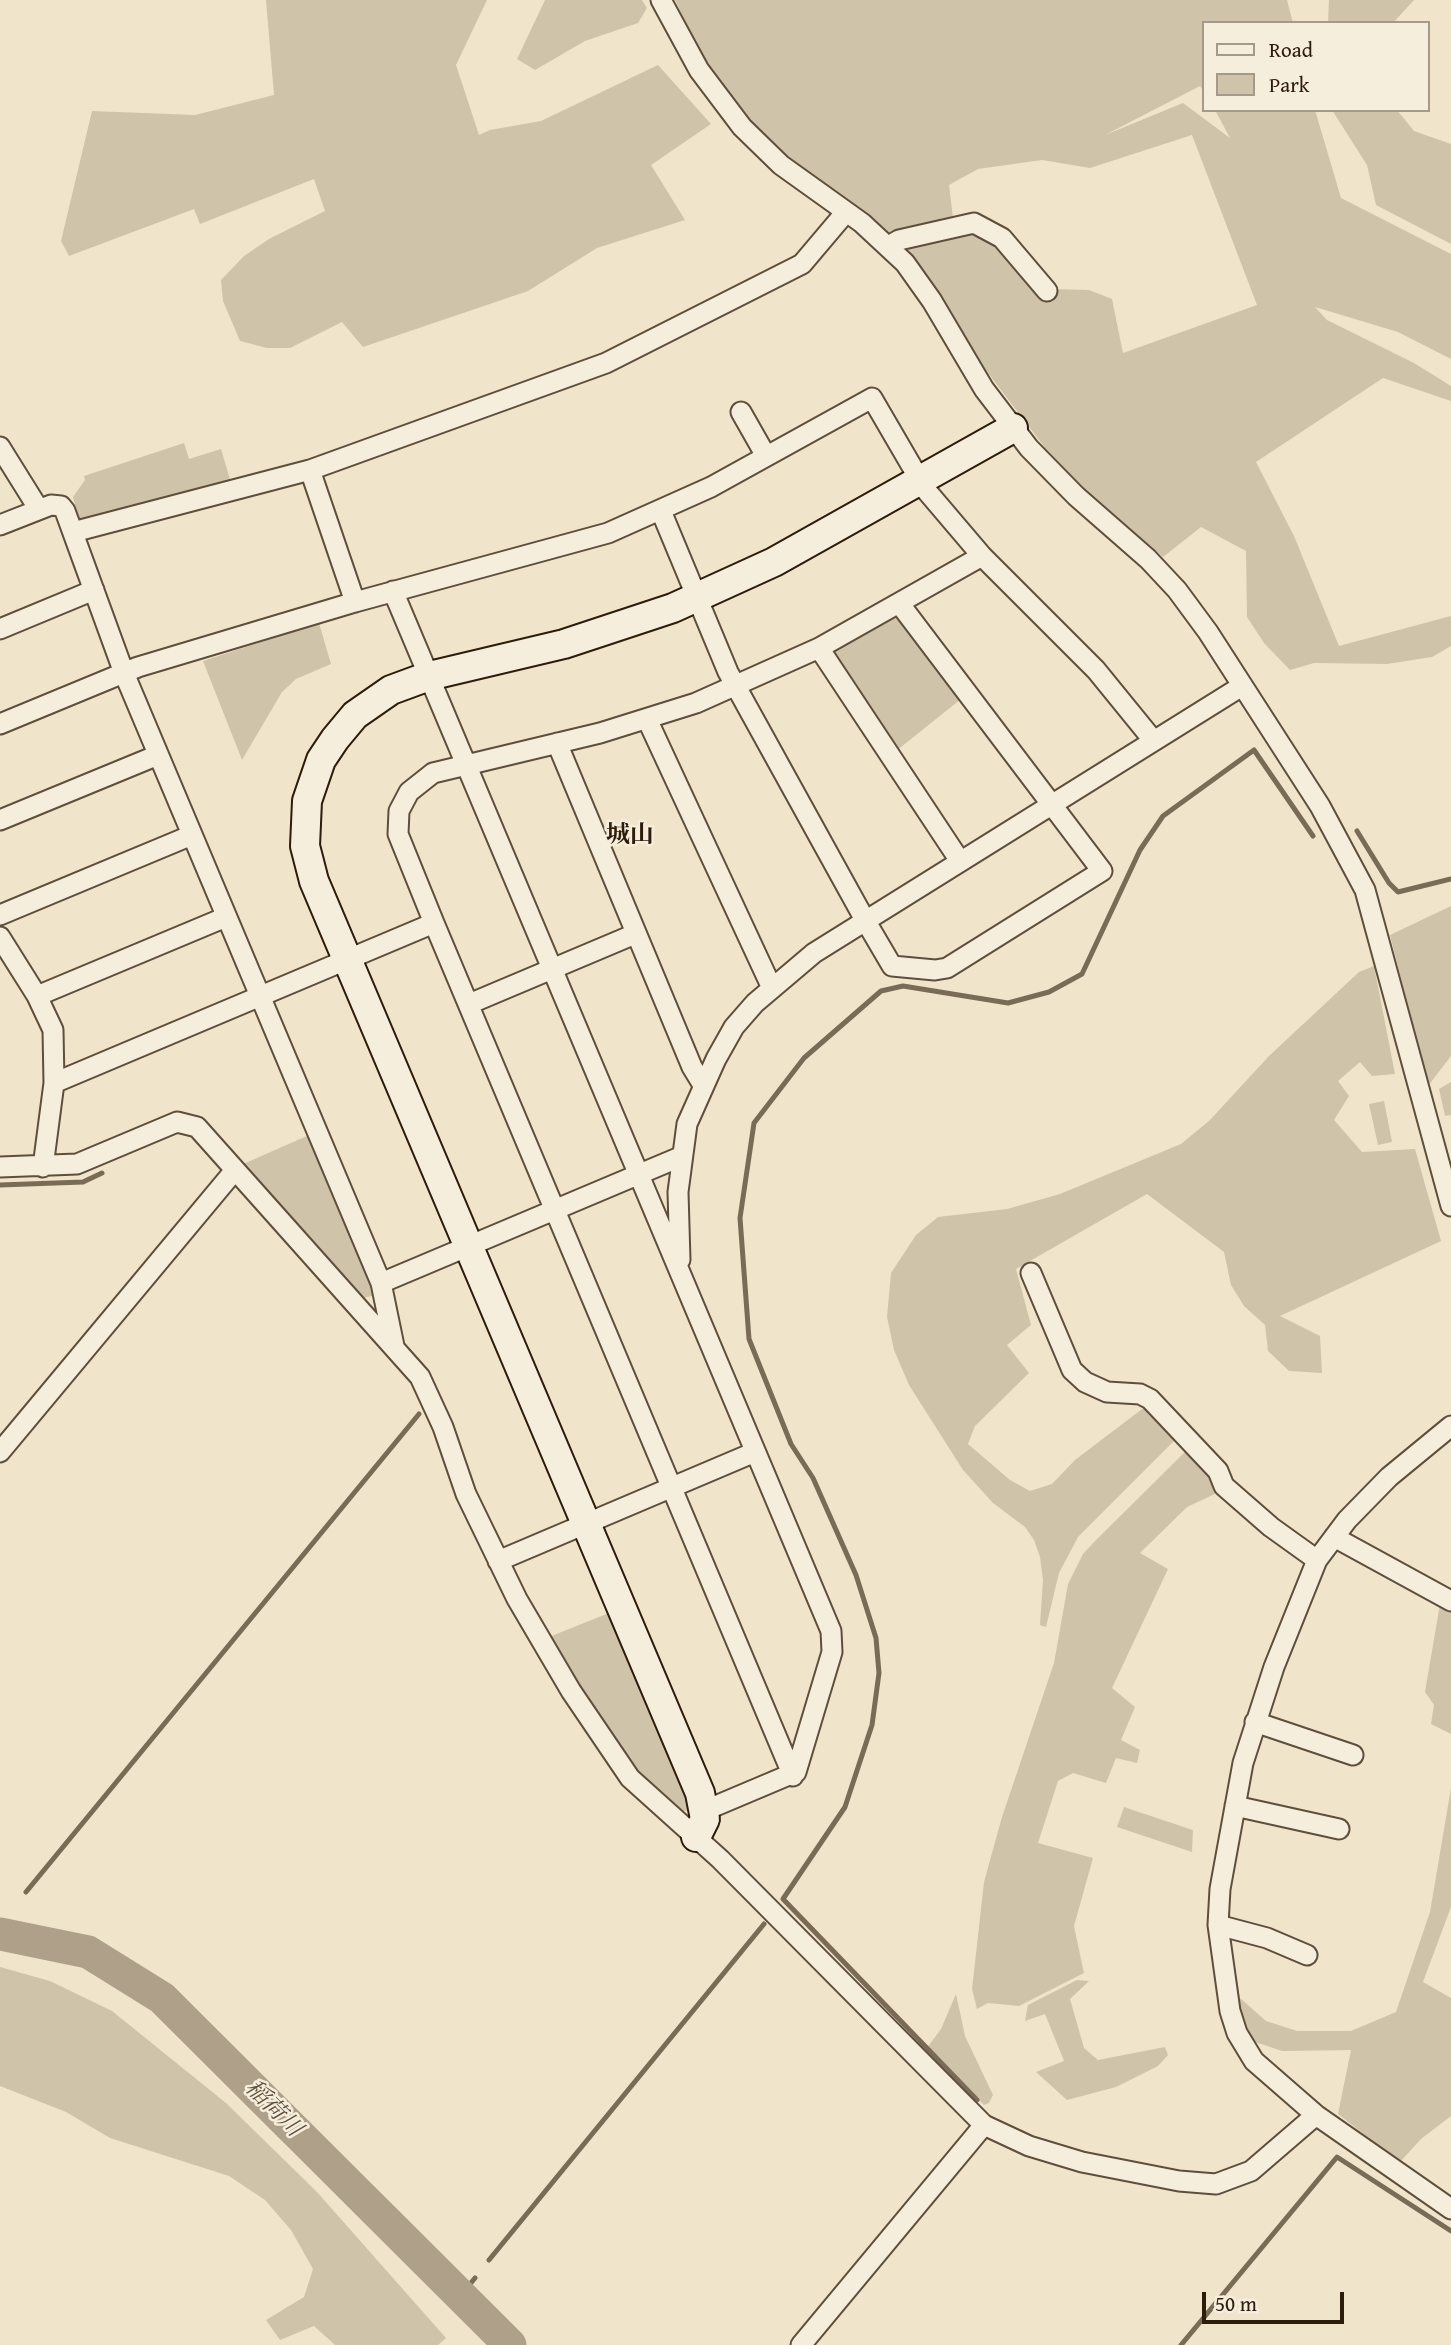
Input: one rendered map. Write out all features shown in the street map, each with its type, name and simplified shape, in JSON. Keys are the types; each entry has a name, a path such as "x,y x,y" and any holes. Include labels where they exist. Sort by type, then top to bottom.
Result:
{"street":[{"path":"661,0 699,70 742,127 781,165 889,246 920,281 984,389 1013,428 1048,469 1177,590 1242,686 1320,806 1365,890 1451,1206"},
{"path":"73,532 310,470 606,363 802,264 846,212"},
{"path":"889,246 900,240 974,223 1002,238 1047,291"},
{"path":"0,724 124,673 355,602 562,548 661,511 872,398 918,480 982,556 1096,670 1153,740"},
{"path":"741,412 766,456"},
{"path":"696,1837 706,1810 308,863 305,814 311,785 328,749 355,715 391,690 429,676 576,640 697,598 774,562 1013,428"},
{"path":"0,447 38,508"},
{"path":"310,470 355,602"},
{"path":"0,525 38,508 61,506 124,673 381,1283 394,1347"},
{"path":"661,511 736,687 892,966 947,968 1102,871 899,603"},
{"path":"793,1776 434,923 398,834 399,811 409,792 426,776 647,719 736,687 819,648 982,556"},
{"path":"0,629 94,590"},
{"path":"393,592 833,1638 822,1688 793,1776"},
{"path":"819,648 960,861"},
{"path":"681,1275 678,1226 680,1157 687,1124 703,1085 734,1027 771,986 814,953 865,920 1242,686"},
{"path":"647,719 771,986"},
{"path":"557,743 692,1068 703,1085"},
{"path":"0,820 158,755"},
{"path":"0,915 192,835"},
{"path":"37,996 226,917"},
{"path":"54,1083 434,923"},
{"path":"469,1004 635,934"},
{"path":"0,937 37,996 53,1030 54,1083 43,1167"},
{"path":"0,1167 43,1167 96,1158 177,1122 197,1127 421,1377 443,1427 466,1494 498,1561 537,1634 630,1778 696,1837 984,2125 1029,2146 1082,2161 1179,2181 1216,2184 1251,2171 1316,2115"},
{"path":"381,1283 680,1157"},
{"path":"0,1452 235,1170"},
{"path":"1031,1273 1072,1370 1085,1382 1107,1392 1140,1394 1150,1398 1218,1471 1224,1486 1271,1527 1317,1560"},
{"path":"1451,1426 1389,1477 1334,1536 1317,1560 1255,1723 1235,1806 1220,1889 1217,1925 1225,1987 1237,2033 1254,2061 1316,2115 1451,2209"},
{"path":"498,1561 755,1452"},
{"path":"1334,1536 1451,1601"},
{"path":"1255,1723 1353,1755"},
{"path":"706,1810 793,1776"},
{"path":"1235,1806 1339,1829"},
{"path":"1217,1925 1267,1938 1307,1955"},
{"path":"801,2345 984,2125"}],"green space":[{"path":"266,0 487,0 456,65 479,135 490,130 541,121 658,65 711,124 651,165 685,220 597,248 528,291 363,347 342,322 290,348 267,348 240,341 223,301 221,280 244,256 269,239 325,211 314,179 200,224 194,209 69,256 61,241 92,111 195,115 274,95"},
{"path":"545,0 642,0 647,8 638,23 585,41 535,70 517,59"},
{"path":"675,0 1287,0 1292,21 1202,21 1202,89 1200,86 1105,135 1183,103 1230,138 1216,112 1316,112 1341,198 1451,254 1451,359 1398,332 1315,307 1327,320 1414,363 1451,386 1451,401 1383,378 1256,462 1294,536 1339,646 1451,616 1451,646 1432,657 1387,664 1314,663 1290,670 1264,643 1247,617 1246,551 1201,527 1163,557 1082,486 1046,449 985,369 920,268 774,145 728,96 701,54","holes":["1192,135 1257,305 1123,353 1112,299 1089,290 1052,289 1012,239 953,218 949,185 978,169 1042,160 1090,168"]},
{"path":"1329,0 1414,0 1395,21 1328,21"},
{"path":"1333,112 1399,112 1414,131 1451,144 1451,244 1376,205 1367,165"},
{"path":"184,443 189,459 221,449 232,486 79,521 73,497 85,480 84,476"},
{"path":"893,618 900,619 961,699 896,751 835,659 835,651"},
{"path":"319,623 331,664 296,679 282,692 242,760 203,661"},
{"path":"1451,906 1451,1056 1428,1086 1390,935"},
{"path":"1374,966 1395,1074 1372,1076 1360,1062 1338,1081 1349,1096 1334,1120 1362,1152 1415,1149 1441,1241 1280,1316 1320,1336 1322,1373 1289,1371 1268,1351 1265,1325 1244,1306 1231,1285 1224,1252 1147,1194 1016,1269 1031,1325 1007,1345 1029,1373 975,1426 968,1444 1010,1480 1030,1491 1052,1484 1075,1460 1146,1406 1177,1438 1078,1537 1059,1573 1046,1627 1040,1625 1043,1580 1040,1557 1034,1540 1025,1527 993,1503 963,1470 909,1385 894,1350 887,1317 891,1273 916,1235 938,1217 1007,1209 1060,1194 1181,1144 1210,1120 1269,1056 1359,972"},
{"path":"1451,1082 1451,1115 1445,1116 1439,1089"},
{"path":"1384,1101 1392,1142 1378,1145 1369,1104"},
{"path":"309,1135 373,1289 372,1296 362,1298 241,1165"},
{"path":"1189,1448 1219,1492 1187,1507 1140,1553 1168,1569 1112,1688 1135,1707 1121,1740 1140,1750 1137,1763 1116,1758 1106,1783 1073,1773 1058,1781 1038,1843 1093,1858 1074,1926 1084,1973 1019,2006 988,2003 977,2009 972,1989 984,1882 1002,1817 1054,1663 1068,1584 1083,1554"},
{"path":"1440,1604 1451,1610 1451,1734 1431,1724 1434,1705 1425,1692"},
{"path":"609,1613 691,1806 689,1810 682,1812 637,1772 590,1705 549,1637"},
{"path":"1451,1788 1451,1907 1423,1982 1451,1998 1451,2116 1421,2139 1400,2162 1338,2114 1351,2050 1282,2051 1252,2041 1239,2012 1228,1947 1232,1949 1240,1998 1266,2021 1297,2031 1351,2031 1396,2012 1430,1912"},
{"path":"1124,1807 1193,1830 1192,1852 1117,1827"},
{"path":"0,1967 50,1981 112,2011 226,2103 317,2192 446,2338 438,2345 335,2345 314,2326 280,2340 266,2320 304,2297 313,2269 291,2230 265,2200 229,2176 110,2138 66,2112 0,2086"},
{"path":"1077,1980 1089,1981 1070,1999 1084,2048 1098,2060 1165,2047 1168,2055 1158,2066 1116,2087 1067,2100 1036,2072 1064,2061 1045,2014 1025,2021 1028,2005"},
{"path":"956,1994 965,2036 993,2095 989,2103 984,2105 927,2048 941,2029"}],"waterway":[{"path":"977,2100 783,1899 845,1807 872,1725 879,1673 876,1638 856,1575 813,1478 791,1444 749,1339 740,1218 754,1123 804,1058 881,991 903,986 1008,1003 1049,992 1082,974 1140,850 1163,816 1254,750 1313,836"},
{"path":"1357,831 1389,883 1398,892 1451,879"},
{"path":"0,1185 83,1182 102,1173"},
{"path":"26,1892 419,1414"},
{"path":"489,2260 764,1924"},
{"name":"稲荷川","path":"0,1934 88,1952 162,1998 510,2345"},
{"path":"1181,2345 1337,2157 1451,2231"},
{"path":"461,2295 475,2278"}],"district":[{"name":"城山","path":"630,836"}]}
